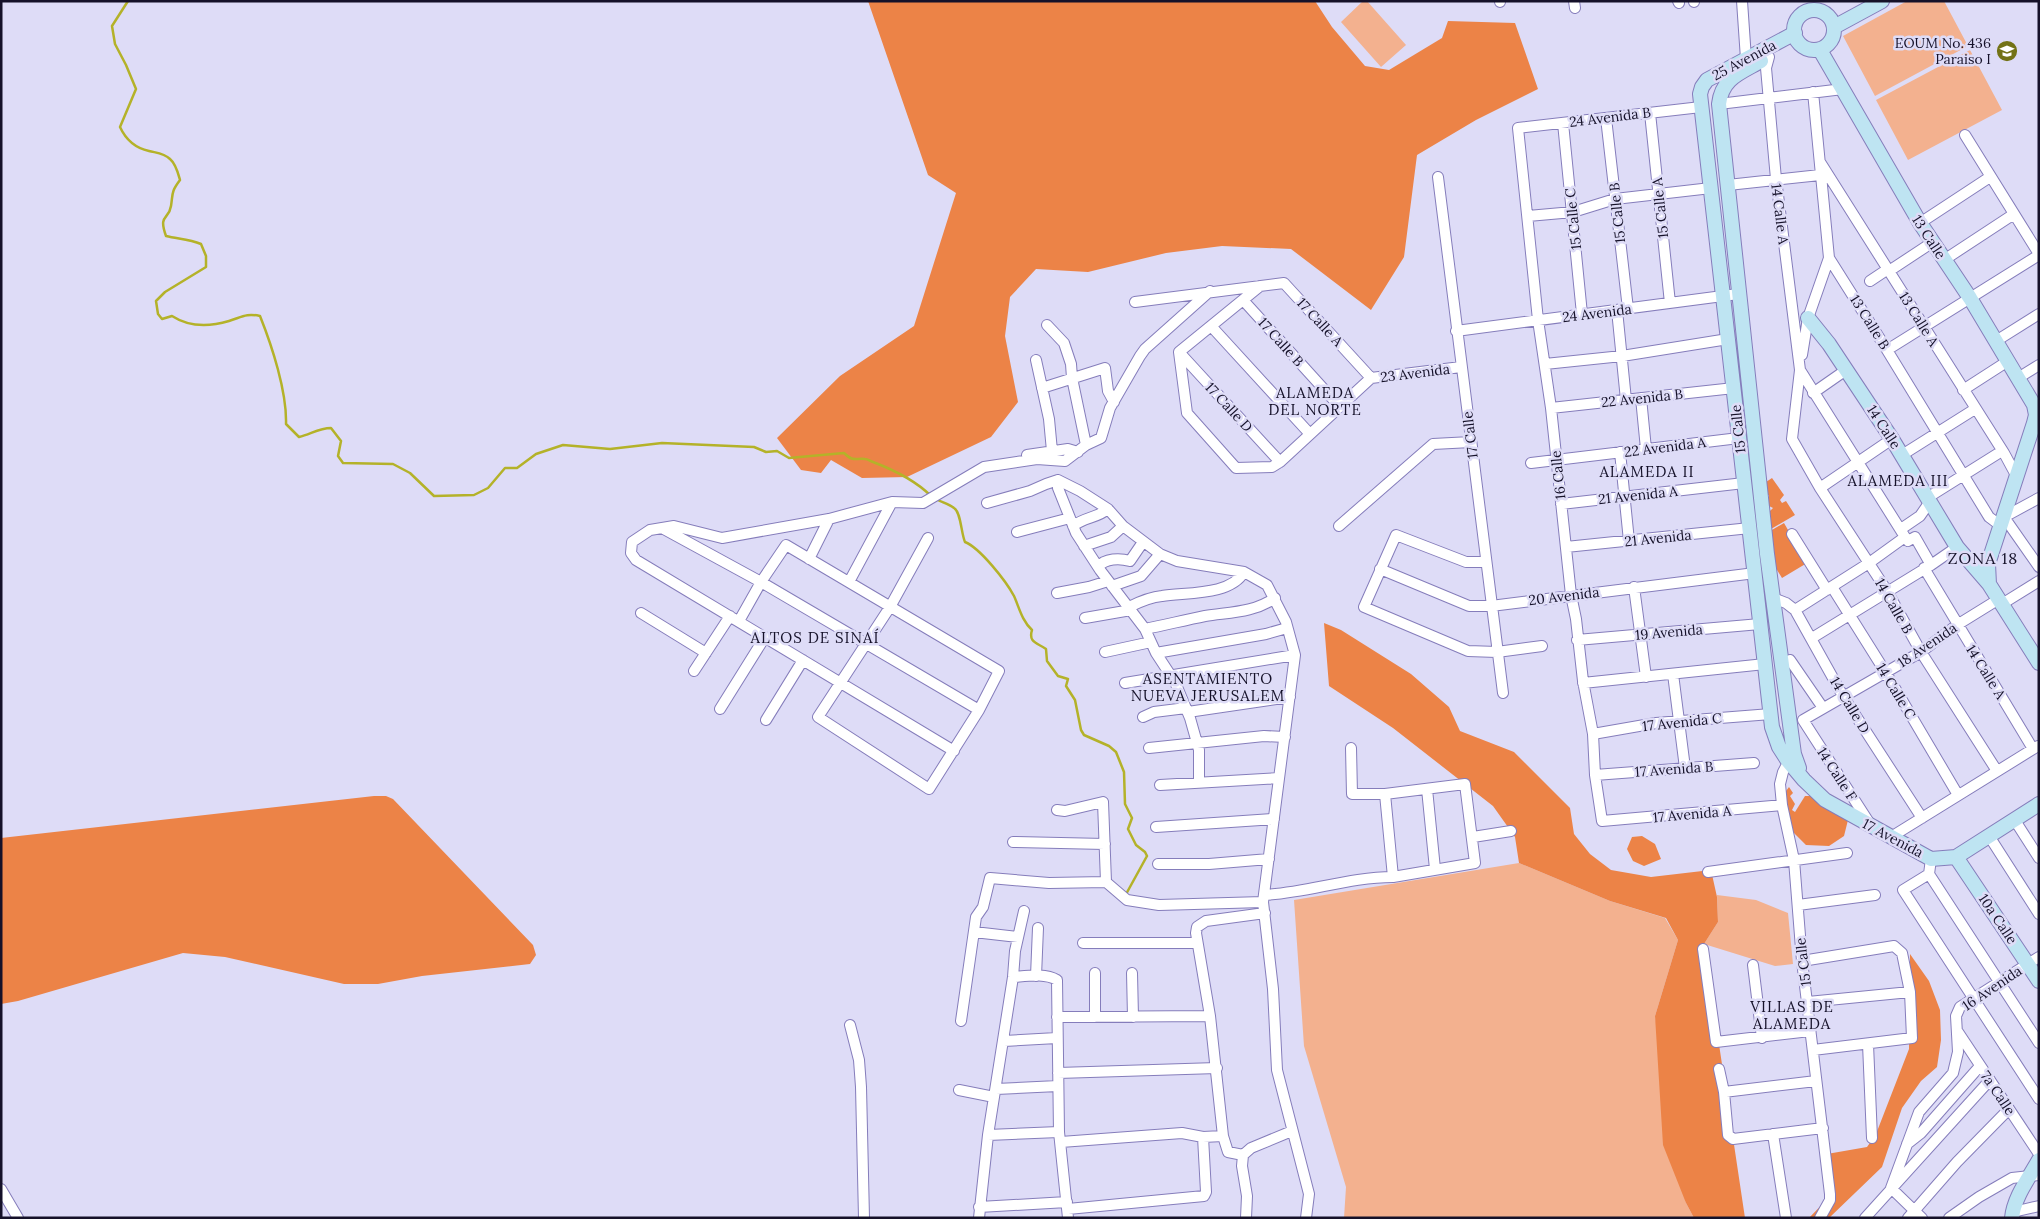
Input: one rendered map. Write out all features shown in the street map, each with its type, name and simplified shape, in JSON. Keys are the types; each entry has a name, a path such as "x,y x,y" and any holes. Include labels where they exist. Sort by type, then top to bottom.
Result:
{"street":[{"path":"1742,1 1746,59"},
{"path":"1833,24 1867,1"},
{"path":"1833,24 1882,1"},
{"path":"1817,10 1823,12 1833,24 1834,35 1831,42 1820,50 1807,49 1796,38 1798,19 1808,12 1817,10"},
{"name":"25 Avenida","path":"1700,100 1702,87 1707,80 1746,59 1796,38"},
{"name":"25 Avenida","path":"1719,99 1723,86 1729,80 1769,57 1796,38"},
{"name":"13 Calle","path":"1820,50 1844,88 1920,222 1970,298 2034,405 2036,424"},
{"name":"14 Calle A","path":"1769,57 1766,68 1776,179 1800,370 1792,439"},
{"path":"1719,99 1769,98 1844,88"},
{"name":"13 Calle B","path":"1813,92 1829,258 1989,517 2002,522 2039,567"},
{"name":"15 Calle","path":"1719,99 1738,294 1791,758 1780,784 1782,806 1794,860 1802,961 1830,1194 1830,1200 1820,1218"},
{"name":"15 Calle","path":"1700,100 1772,727 1779,746 1791,758"},
{"name":"24 Avenida B","path":"1518,128 1650,112 1700,100"},
{"name":"15 Calle A","path":"1650,112 1670,303"},
{"name":"15 Calle B","path":"1606,118 1628,309"},
{"name":"15 Calle C","path":"1563,123 1582,314"},
{"name":"16 Calle","path":"1518,128 1538,320 1551,408 1571,595 1576,619 1583,683 1593,734 1595,775 1602,821"},
{"path":"1887,350 2039,254 1965,135"},
{"name":"13 Calle A","path":"1820,161 1976,409 2016,477"},
{"path":"1728,185 1820,175"},
{"name":"17 Calle","path":"1438,177 1503,693"},
{"path":"1920,222 1990,177"},
{"path":"1528,216 1572,212 1615,199 1710,188"},
{"path":"1944,260 2014,214"},
{"path":"1870,281 1933,242"},
{"path":"1800,370 1808,318 1829,258"},
{"name":"17 Calle A","path":"1260,286 1284,283 1371,378"},
{"path":"1135,302 1260,286"},
{"path":"1260,286 1179,352 1187,413 1236,468 1272,467 1280,462"},
{"path":"954,751 636,560 631,552 632,542 650,530 674,526 722,538 829,519 892,502 923,503 984,467 994,464 1020,463 1037,459 1065,461 1101,438 1114,402 1145,349 1210,291"},
{"name":"24 Avenida","path":"1456,330 1738,294"},
{"name":"17 Calle B","path":"1243,300 1340,407"},
{"path":"1617,310 1626,400"},
{"path":"1996,341 2039,314"},
{"name":"14 Calle","path":"1808,318 1829,344 1892,439 1957,546 1990,584 2039,663"},
{"path":"1047,325 1064,343 1071,364 1077,452"},
{"path":"1211,326 1310,434"},
{"path":"1544,364 1622,356 1728,339"},
{"name":"17 Calle D","path":"1179,352 1280,462"},
{"path":"1036,360 1052,450"},
{"path":"1963,390 2008,361"},
{"path":"2018,378 2039,365"},
{"name":"23 Avenida","path":"1280,462 1371,378 1462,367"},
{"path":"1042,388 1105,368 1108,391 1114,402"},
{"name":"14 Calle A","path":"1800,370 1908,541 1915,537 1927,567 1957,625 2036,747"},
{"path":"1813,393 1846,370"},
{"name":"22 Avenida B","path":"1551,408 1734,388"},
{"path":"1641,398 1646,449"},
{"path":"1902,455 1976,409"},
{"path":"1990,584 1988,564 2016,477 2036,424"},
{"name":"22 Avenida A","path":"1531,463 1739,438"},
{"name":"14 Calle B","path":"1792,439 1820,488 1887,590 1920,652 1997,772"},
{"path":"1820,488 1858,464 1892,439"},
{"path":"1339,526 1433,444 1471,442"},
{"path":"1020,463 1018,457 1052,450 1068,449 1077,452"},
{"path":"1773,598 1786,603 1796,610 1869,563 1920,516 1928,500 2002,451"},
{"path":"1620,452 1629,541"},
{"path":"987,503 1030,491 1058,480 1080,491 1108,509 1123,526 1160,554 1177,560 1244,572 1267,585 1275,598 1295,655 1263,899 1273,989 1277,1070 1308,1194 1306,1218"},
{"path":"1058,480 1058,488 1084,546 1110,584 1145,629 1187,710 1198,750 1199,783"},
{"name":"21 Avenida A","path":"1561,504 1744,483"},
{"path":"2002,522 2039,498"},
{"path":"849,582 892,502"},
{"path":"1017,532 1072,522 1090,516 1099,516 1108,509"},
{"path":"809,559 829,519"},
{"path":"1084,546 1111,537 1123,526"},
{"path":"662,528 760,582 979,710"},
{"name":"21 Avenida","path":"1566,547 1750,528"},
{"name":"14 Calle C","path":"1792,534 1849,615 1886,673 1958,795"},
{"path":"1485,562 1466,562 1396,535 1364,607 1468,651 1497,652 1542,646"},
{"path":"694,671 734,619 786,545 890,607 999,671 979,710 929,789 818,717 890,607 928,538"},
{"path":"1098,567 1100,564 1108,561 1123,559 1130,561 1143,542"},
{"path":"1812,638 1927,567 1957,546"},
{"path":"1057,592 1110,584 1142,576 1160,554"},
{"name":"20 Avenida","path":"1380,569 1469,606 1491,606 1755,573"},
{"path":"1085,618 1130,609 1159,596 1206,591 1230,586 1240,579 1244,572"},
{"name":"18 Avenida","path":"1803,720 1886,673 1920,652 1957,625 2039,581"},
{"path":"1634,587 1646,677"},
{"path":"1145,629 1206,616 1247,611 1265,605 1275,598"},
{"name":"14 Calle D","path":"1796,610 1843,696 1922,818"},
{"path":"641,613 706,653"},
{"name":"19 Avenida","path":"1577,640 1760,624"},
{"path":"1156,653 1266,634 1287,628"},
{"path":"720,709 765,637"},
{"path":"1105,652 1151,642"},
{"path":"1125,683 1171,677 1295,655"},
{"path":"766,720 803,660"},
{"path":"1790,660 1823,708"},
{"path":"1583,683 1765,664"},
{"path":"1673,674 1685,768"},
{"path":"1142,717 1154,712 1187,710 1290,697"},
{"name":"17 Avenida C","path":"1593,734 1679,720 1771,714"},
{"name":"14 Calle F","path":"1803,720 1872,827"},
{"path":"1149,748 1264,736 1285,737"},
{"path":"1891,837 2036,747"},
{"path":"961,1021 976,917 983,908 990,878 1049,883 1106,882 1128,900 1159,905 1263,899 1277,894 1331,884 1393,877 1475,863 1465,784 1385,794 1352,794 1351,748"},
{"name":"17 Avenida","path":"1791,758 1804,780 1824,800 1932,859 1956,857 2039,804"},
{"name":"17 Avenida B","path":"1595,775 1754,763"},
{"path":"1160,785 1279,778"},
{"path":"1427,789 1435,869"},
{"path":"1385,794 1393,877"},
{"path":"1056,810 1065,811 1103,802 1106,882"},
{"name":"17 Avenida A","path":"1602,821 1782,806"},
{"path":"1156,827 1274,818"},
{"path":"2014,819 2039,858"},
{"path":"1473,837 1511,831"},
{"path":"1989,836 2039,914"},
{"path":"1013,842 1105,844"},
{"path":"1708,872 1847,854"},
{"name":"10a Calle","path":"1956,857 2033,960 2039,981"},
{"path":"1158,864 1209,864 1269,859"},
{"path":"1932,859 1929,874 2039,1043"},
{"path":"1929,874 1903,890 2039,1099"},
{"path":"1798,905 1875,895"},
{"path":"979,1218 988,1136 1004,1041 1018,937 1024,911"},
{"path":"1243,1155 1228,1152 1222,1136 1217,1068 1196,933 1201,923 1265,913"},
{"path":"1036,976 1038,928"},
{"path":"974,932 1018,937"},
{"path":"1083,943 1197,944"},
{"path":"1802,961 1894,946 1902,953 1910,992 1912,1038 1813,1050"},
{"path":"1702,949 1716,1042 1810,1032"},
{"name":"16 Avenida","path":"1891,1188 1919,1112 1952,1073 1958,1052 1956,1016 1960,1007 2033,960"},
{"path":"1753,965 1762,1038"},
{"path":"1095,973 1095,1017"},
{"path":"1132,973 1133,1017"},
{"path":"1013,977 1036,976 1057,980 1060,1137 1068,1209"},
{"path":"1808,1002 1910,992"},
{"path":"1057,1017 1210,1016"},
{"path":"850,1025 858,1060 861,1087 864,1218"},
{"name":"7a Calle","path":"1958,1031 2039,1154"},
{"path":"1004,1041 1058,1038"},
{"path":"1868,1044 1872,1138"},
{"path":"1906,1145 1921,1133 1980,1066"},
{"path":"1058,1073 1217,1068"},
{"path":"1719,1069 1724,1092 1728,1135 1732,1139 1823,1128"},
{"path":"1866,1218 1990,1080"},
{"path":"1724,1092 1816,1081"},
{"path":"959,1090 995,1093 1058,1086"},
{"path":"1891,1188 1915,1216 1957,1162 2009,1109"},
{"path":"1243,1155 1250,1148 1292,1131"},
{"path":"988,1136 1060,1137 1182,1134 1204,1137 1222,1136"},
{"path":"1773,1134 1786,1218"},
{"path":"979,1207 1068,1209 1204,1196 1206,1192 1204,1137"},
{"path":"1243,1155 1247,1196 1246,1218"},
{"path":"2012,1215 2023,1186 2034,1176 2039,1160"},
{"path":"1949,1218 1979,1197 2012,1178 2034,1176"},
{"path":"1,1189 18,1218"},
{"path":"2012,1215 2039,1206"}],"shaded area":[{"path":"868,1 1315,1 1332,27 1365,66 1389,70 1442,38 1448,21 1515,23 1538,89 1476,120 1417,155 1404,257 1371,310 1291,249 1222,246 1166,253 1088,272 1036,269 1010,297 1005,336 1018,402 991,437 907,477 862,478 831,460 821,473 801,470 777,438 840,376 914,326 956,193 928,175"},
{"path":"1363,1 1367,1 1406,45 1381,67 1341,22"},
{"path":"1907,1 1944,1 1968,46 1875,96 1843,36"},
{"path":"1970,50 2002,110 1908,160 1876,100"},
{"path":"1772,478 1784,495 1780,500 1782,503 1786,501 1795,515 1771,529 1769,512 1773,508 1769,506 1769,495 1766,496 1766,482"},
{"path":"1784,523 1807,563 1782,578 1767,554 1765,534"},
{"path":"1324,623 1341,630 1411,674 1449,707 1460,731 1514,752 1570,808 1574,834 1590,854 1611,870 1651,877 1711,870 1717,897 1718,922 1704,944 1745,1218 1694,1218 1686,1203 1663,1145 1655,1016 1678,940 1666,918 1610,901 1519,863 1515,837 1493,806 1393,728 1329,686"},
{"path":"1789,787 1793,793 1790,796 1795,804 1792,810 1795,812 1805,796 1813,796 1848,820 1844,836 1829,846 1806,845 1791,830 1783,795"},
{"path":"386,796 393,799 533,945 536,955 530,964 422,976 378,984 344,984 225,957 183,953 18,1001 1,1004 1,838"},
{"path":"1642,836 1655,844 1661,859 1644,866 1633,861 1627,849 1632,837"},
{"path":"1519,863 1610,901 1665,918 1678,940 1655,1016 1686,1203 1694,1218 1344,1218 1346,1187 1304,1046 1294,900"},
{"path":"1717,895 1756,900 1788,913 1793,964 1775,966 1704,944 1718,922"},
{"path":"1910,954 1929,981 1940,1010 1941,1040 1937,1067 1921,1081 1902,1108 1882,1167 1829,1218 1809,1218 1833,1193 1827,1154 1867,1147 1876,1134 1909,1049"}],"waterway":[{"path":"128,1 112,26 115,44 136,89 120,127 128,140 135,146 165,156 174,163 180,180 175,187 170,210 163,224 166,236 201,244 206,256 206,267 165,292 156,301 158,314 162,319 172,316 179,320 199,325 222,323 247,315 260,316 274,355 281,384 286,411 286,424 299,437 331,428 341,441 338,456 343,463 393,464 410,473 434,496 474,495 488,488 505,468 517,468 536,454 563,445 610,449 662,443 754,447 766,452 777,451 789,458 844,453 852,459 867,459 896,472 911,480 931,496"},
{"path":"936,499 956,510 960,518 965,542 978,551 999,574 1014,596 1023,618 1032,630 1031,638 1046,649 1047,661 1058,676 1068,679 1066,686 1075,700 1081,730 1084,735 1109,746 1116,752 1124,772 1125,804 1132,818 1128,829 1136,845 1147,856 1125,896"}],"place":[{"name":"EOUM No. 436 Paraiso I","path":"2007,51"}],"district":[{"name":"ALAMEDA DEL NORTE","path":"1315,400"},
{"name":"ALAMEDA II","path":"1647,471"},
{"name":"ALAMEDA III","path":"1898,480"},
{"name":"ZONA 18","path":"1983,558"},
{"name":"ALTOS DE SINAÍ","path":"815,637"},
{"name":"ASENTAMIENTO NUEVA JERUSALEM","path":"1208,686"},
{"name":"VILLAS DE ALAMEDA","path":"1792,1014"}]}
